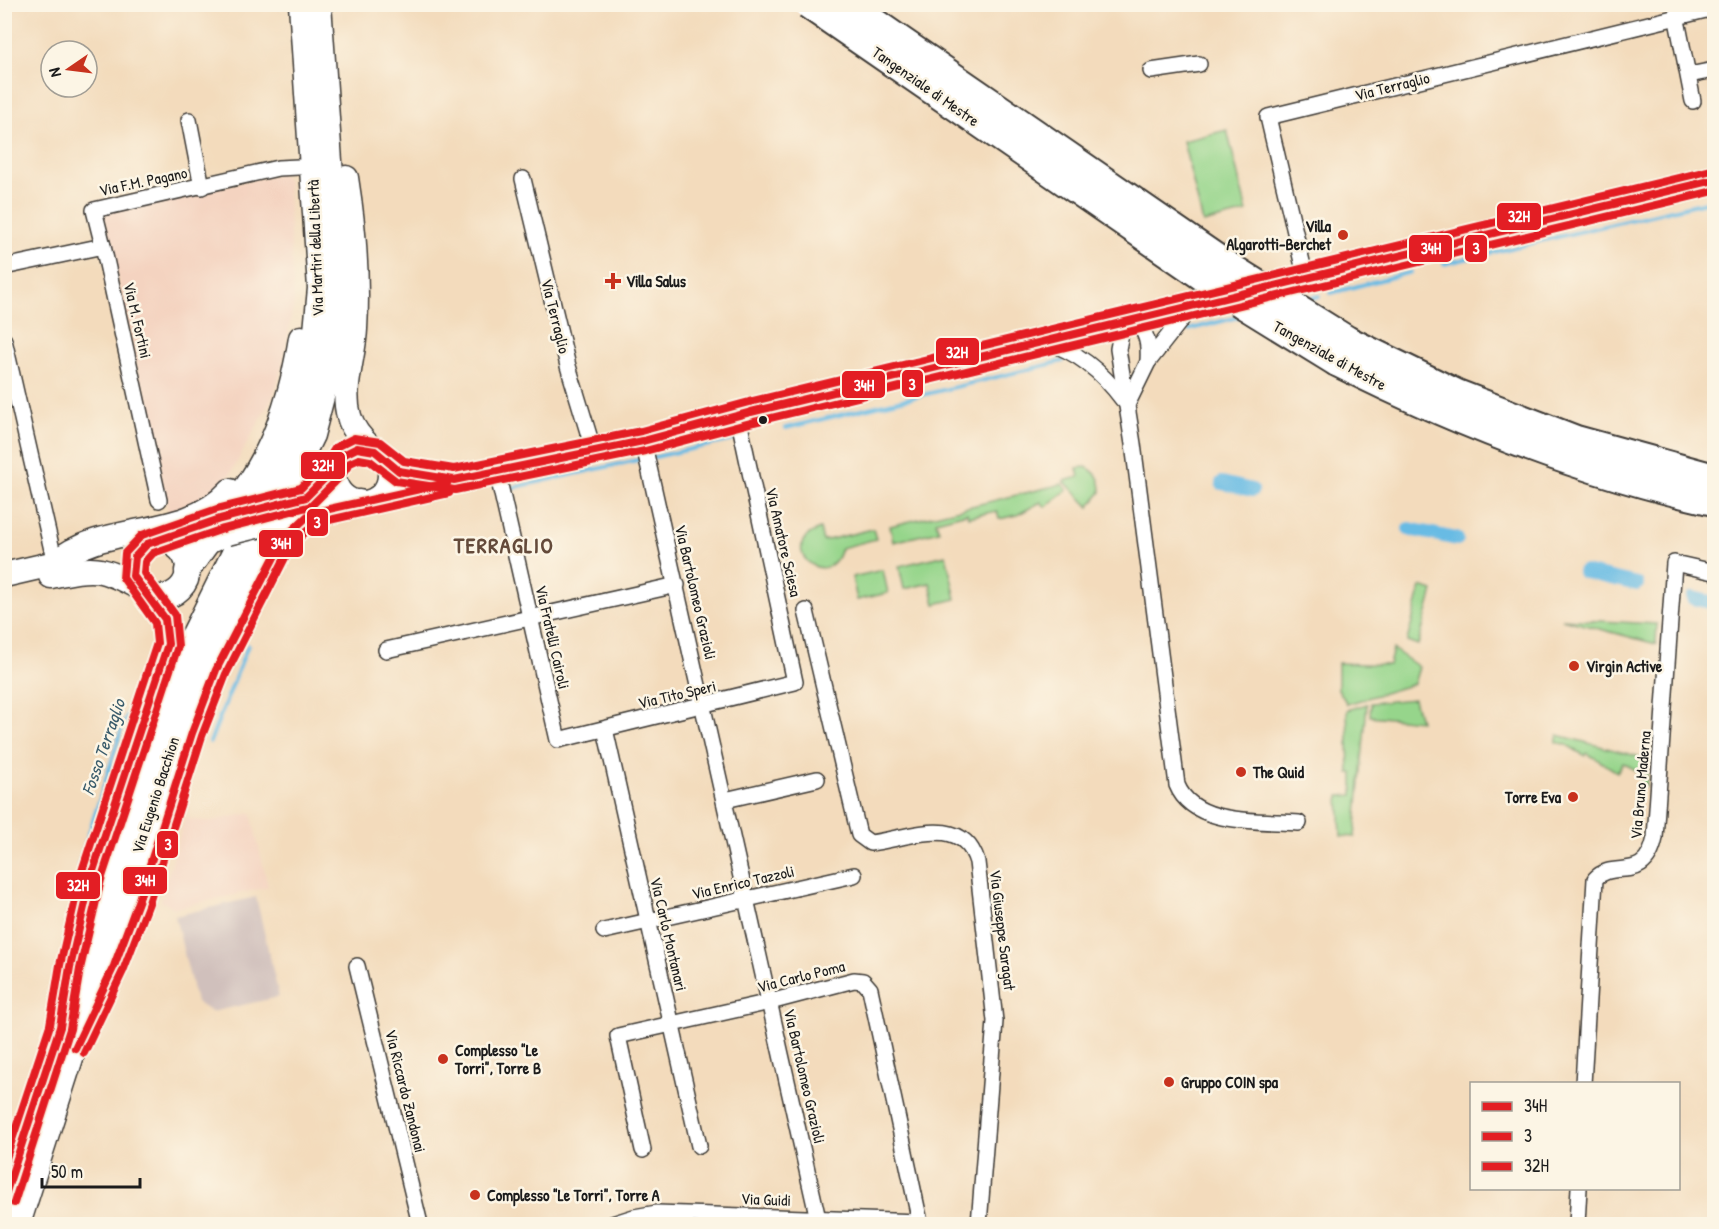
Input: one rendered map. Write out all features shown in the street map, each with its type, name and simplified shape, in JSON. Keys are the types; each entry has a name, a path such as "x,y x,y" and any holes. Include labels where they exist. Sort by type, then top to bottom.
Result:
{"highway":[{"name":"Tangenziale di Mestre","path":"808,4 1243,304 1342,352 1452,418 1605,461 1714,501"},
{"name":"Tangenziale di Mestre","path":"848,4 1239,273 1342,352"},
{"path":"1605,461 1672,455 1714,465"},
{"name":"Tangenziale di Mestre","path":"1605,461 1714,478"},
{"path":"1605,461 1662,503 1714,515"}],"main road":[{"name":"Via Martiri della Libertà","path":"263,514 301,410 316,342 320,288 305,161 306,75 301,4"},
{"name":"Via Martiri della Libertà","path":"263,514 319,414 333,356 337,324 337,252 320,4"},
{"path":"323,46 337,95 343,162 352,221 355,330 347,407 357,433 399,471 454,480 500,482 594,452 645,450 738,416 1714,180"},
{"path":"70,1030 114,966 139,899 192,734 216,670 284,538 263,514 237,502 261,463 277,429 289,391 300,341 305,290 298,206 305,161"},
{"path":"55,562 68,552 186,520 216,505 243,473 289,391"},
{"path":"4,585 91,568 113,573 155,596 170,595 182,585 188,571 208,542 313,491 335,468 343,455 352,449 378,454 388,467 389,480 384,492 368,500 345,496 338,488 335,468"},
{"path":"4,575 154,542 263,514 368,500 438,486 454,480"},
{"name":"Via Eugenio Bacchion","path":"4,1200 70,1030 182,711 210,643 259,548 263,514"},
{"name":"Via Eugenio Bacchion","path":"18,1224 70,1030 164,708 193,636 263,514"},
{"path":"70,1030 70,967 91,877 168,644 169,636 165,619 135,580 132,566 137,553 154,542 170,543 181,550 187,562 188,571"}],"street":[{"name":"Via Terraglio","path":"1306,279 1268,117 1676,15 1714,8"},
{"path":"1676,15 1693,101"},
{"path":"1151,71 1199,64"},
{"path":"1689,75 1714,70"},
{"name":"Via F.M. Pagano","path":"189,120 202,187"},
{"name":"Via F.M. Pagano","path":"103,246 94,210 202,187 305,161"},
{"name":"Via Terraglio","path":"523,179 568,366 594,452"},
{"path":"4,267 103,246"},
{"name":"Via M. Fortini","path":"103,246 159,500"},
{"path":"1127,405 1148,362 1192,306"},
{"path":"1148,362 1147,337 1142,327 1128,322 1118,349 1177,785 1187,802 1209,813 1238,819 1299,823"},
{"path":"4,340 8,368 55,562"},
{"path":"1045,341 1063,347 1098,371 1127,405"},
{"name":"Via Amatore Sciesa","path":"738,416 796,675"},
{"name":"Via Bartolomeo Grazioli","path":"645,450 818,1219"},
{"name":"Via Fratelli Cairoli","path":"500,482 558,740"},
{"name":"Via Bruno Maderna","path":"1583,1082 1595,879 1605,872 1629,871 1653,850 1674,563 1714,572"},
{"path":"386,650 677,585"},
{"name":"Via Giuseppe Saragat","path":"806,611 859,836 870,843 946,831 964,840 971,848 976,862 995,1021 979,1224"},
{"name":"Via Tito Speri","path":"558,740 793,685 796,675"},
{"name":"Via Carlo Montanari","path":"605,729 699,1146"},
{"path":"724,800 817,779"},
{"name":"Via Enrico Tazzoli","path":"604,931 854,874"},
{"name":"Via Riccardo Zandonai","path":"357,966 420,1224"},
{"name":"Via Carlo Poma","path":"643,1150 618,1036 770,1002 854,980 863,981 870,988 920,1222"},
{"path":"1577,1224 1579,1190"},
{"name":"Via Guidi","path":"612,1224 634,1217 657,1214 920,1222"}],"shaded area":[{"path":"282,174 287,179 294,302 282,367 274,394 231,473 220,487 199,505 169,515 103,211"},
{"path":"251,813 268,887 175,908 161,901 185,818 208,822"},
{"path":"256,897 279,997 211,1012 196,1002 175,916"}],"green space":[{"path":"1227,130 1247,212 1203,223 1183,141"},
{"path":"1086,467 1098,477 1101,487 1101,492 1089,507 1064,481 1079,477 1077,468"},
{"path":"1062,484 1067,490 1045,507 1041,502 1017,515 999,519 997,511 968,517 967,513 936,521 939,531 893,542 890,526"},
{"path":"820,529 823,541 873,529 876,539 841,548 835,561 826,567 817,567 808,562 803,554 802,545 807,536"},
{"path":"946,555 956,599 935,604 930,583 904,589 899,566"},
{"path":"883,570 888,593 857,600 852,577"},
{"path":"1421,587 1433,591 1418,645 1407,641"},
{"path":"1562,619 1657,624 1656,644"},
{"path":"1393,649 1419,667 1414,684 1347,704 1338,689 1338,663 1389,665"},
{"path":"1414,699 1420,721 1370,716 1371,703"},
{"path":"1367,704 1355,837 1341,836 1339,796 1353,795 1353,773 1349,773 1347,710"},
{"path":"1558,735 1648,759 1646,786 1639,783 1643,774 1623,763 1617,772 1587,753 1585,756 1567,745 1556,742"}],"waterway":[{"name":"Fosso Terraglio","path":"1444,264 1714,200"},
{"name":"Fosso Terraglio","path":"1331,293 1411,272"},
{"name":"Fosso Terraglio","path":"1304,300 1319,296"},
{"name":"Fosso Terraglio","path":"1188,330 1242,316"},
{"name":"Fosso Terraglio","path":"786,428 1063,361"},
{"name":"Fosso Terraglio","path":"650,458 737,439"},
{"name":"Fosso Terraglio","path":"511,488 642,459"},
{"path":"1222,483 1252,490"},
{"path":"1409,529 1457,539"},
{"path":"1584,572 1637,584"},
{"path":"1693,598 1714,603"},
{"name":"Fosso Terraglio","path":"79,865 121,731 157,638"},
{"name":"Fosso Terraglio","path":"210,742 248,645"},
{"name":"Fosso Terraglio","path":"155,894 158,887"}],"transit line":[{"name":"32H","path":"4,1164 50,1025 60,965 81,874 157,643 155,623 123,578 125,553 142,535 217,509 301,488 327,461 336,447 354,438 380,442 404,461 454,469 641,431 749,402 1712,170"},
{"name":"34H","path":"4,1198 60,1027 70,967 91,877 168,644 165,619 133,576 135,557 147,544 220,519 306,497 335,468 343,455 357,448 375,451 399,471 454,480 643,441 751,412 1714,180"},
{"name":"3","path":"14,1203 70,1029 80,969 101,880 178,646 175,615 144,573 145,562 153,553 223,529 311,506 342,475 350,463 359,459 370,461 396,481 455,490 645,451 754,422 1714,191"},
{"name":"34H","path":"75,1048 114,966 139,899 192,733 216,670 284,538 311,513 447,483"},
{"name":"3","path":"84,1053 123,971 149,903 202,736 226,674 292,544 316,523 449,493"}],"place":[{"name":"Villa Algarotti-Berchet","path":"1343,235"},
{"name":"Villa Salus","path":"613,281"},
{"name":"Virgin Active","path":"1574,666"},
{"name":"The Quid","path":"1241,772"},
{"name":"Torre Eva","path":"1573,797"},
{"name":"Complesso \"Le Torri\", Torre B","path":"443,1059"},
{"name":"Gruppo COIN spa","path":"1169,1082"},
{"name":"Complesso \"Le Torri\", Torre A","path":"475,1195"}],"district":[{"name":"TERRAGLIO","path":"504,545"}]}
